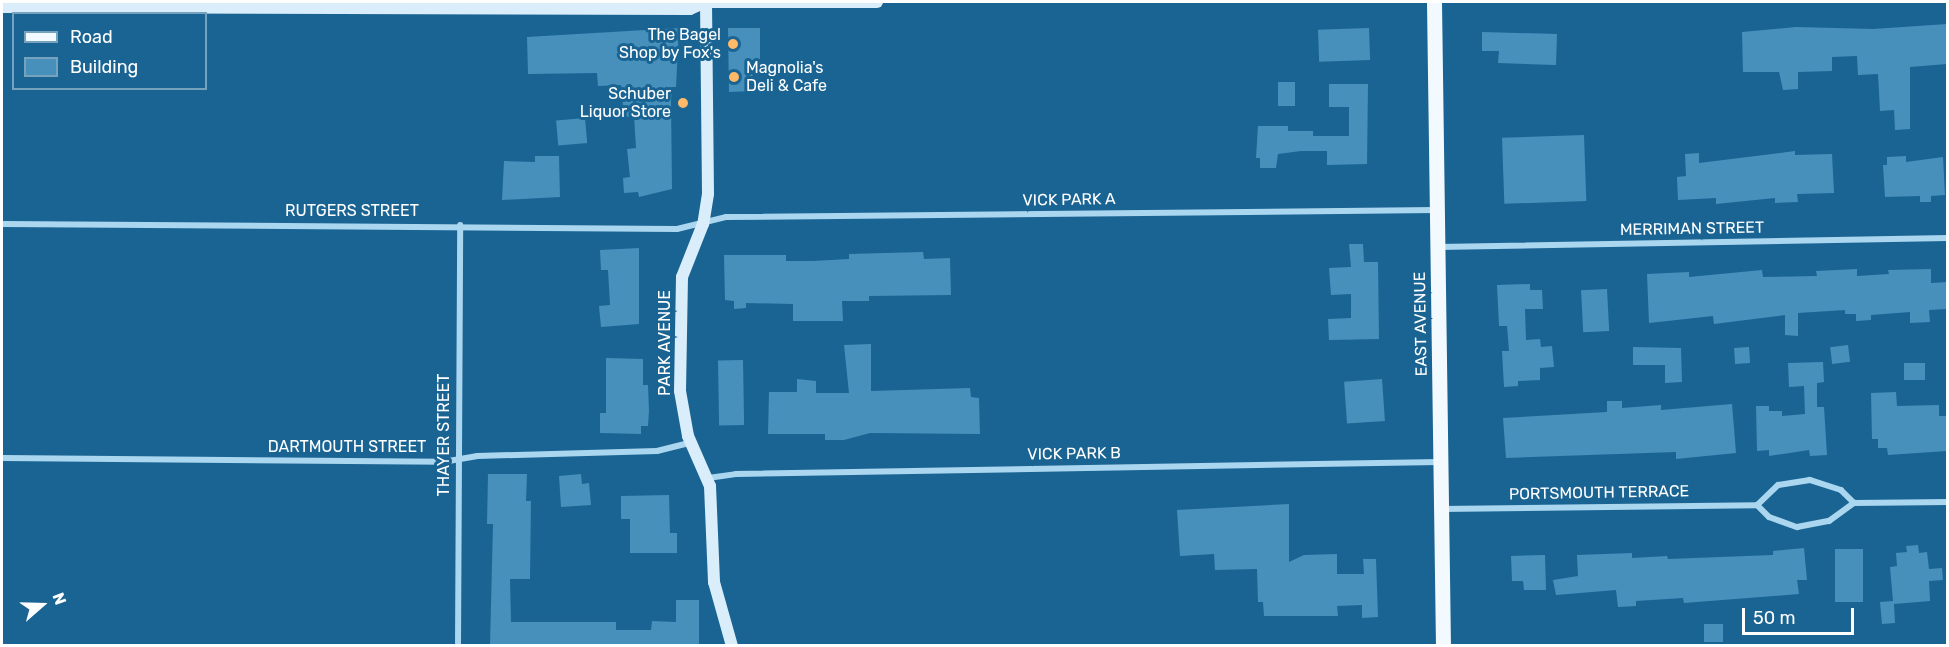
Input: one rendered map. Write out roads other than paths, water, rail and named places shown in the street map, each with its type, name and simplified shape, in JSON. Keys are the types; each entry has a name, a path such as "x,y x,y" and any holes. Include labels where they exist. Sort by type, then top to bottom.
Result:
{"main road":[{"name":"EAST AVENUE","path":"1434,2 1443,645"}],"street":[{"path":"2,7 209,5 690,9 706,2 877,2"},
{"name":"PARK AVENUE","path":"706,2 709,179 703,224 688,258 680,297 681,403 690,443 708,478 714,582 732,645"},
{"name":"VICK PARK A","path":"703,224 736,217 1437,210"},
{"name":"RUTGERS STREET","path":"2,224 460,225 677,229 703,224"},
{"name":"THAYER STREET","path":"458,645 457,459 460,225"},
{"name":"MERRIMAN STREET","path":"1438,247 1947,238"},
{"name":"DARTMOUTH STREET","path":"2,459 457,459 657,451 690,443"},
{"name":"VICK PARK B","path":"708,478 736,474 1441,462"},
{"path":"1854,503 1841,490 1810,480 1778,485 1757,505 1769,517 1797,527 1829,521 1854,503 1947,502"},
{"name":"PORTSMOUTH TERRACE","path":"1441,509 1757,505"}],"place":[{"name":"The Bagel Shop by Fox's","path":"733,44"},
{"name":"Magnolia's Deli & Cafe","path":"734,77"},
{"name":"Schuber Liquor Store","path":"683,103"}]}
